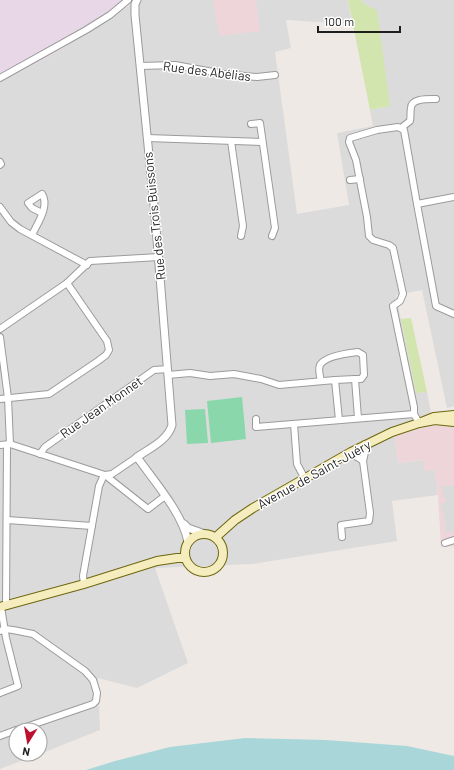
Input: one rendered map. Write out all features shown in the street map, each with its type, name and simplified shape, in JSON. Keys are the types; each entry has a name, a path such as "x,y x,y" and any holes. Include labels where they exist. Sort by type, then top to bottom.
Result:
{"main road":[{"name":"Avenue de Saint-Juéry","path":"216,537 235,520 365,444 392,432 434,417 454,415"},
{"name":"Avenue de Saint-Juéry","path":"419,423 441,420 454,422"},
{"path":"199,534 216,537 223,547 224,553 223,559 216,569 211,572 200,572 190,567 185,558 185,549 188,542 199,534"},
{"path":"2,607 167,559 185,558"}],"street":[{"path":"0,78 86,30 128,0"},
{"path":"123,5 136,2"},
{"name":"Rue des Trois Buissons","path":"136,2 135,15 159,257 172,425 170,432 164,438 137,457"},
{"name":"Rue des Abélias","path":"140,66 175,65 224,74 257,77 275,75"},
{"path":"419,423 414,414 414,407 393,306 400,301 403,294 394,251 389,245 373,240 369,236 367,217 356,160 349,142 350,138 377,130 398,127 401,128 410,121 412,104 414,101 436,99"},
{"path":"251,124 260,123 275,228 272,236"},
{"path":"401,128 405,134 436,306 454,314"},
{"path":"147,138 262,142"},
{"path":"231,141 243,226 241,236"},
{"path":"350,180 360,179"},
{"path":"417,204 454,197"},
{"path":"0,206 11,222 87,265"},
{"path":"32,235 42,213"},
{"path":"0,329 67,283 90,261 159,257"},
{"path":"0,399 49,394 106,355 108,350 107,341 67,283"},
{"path":"0,337 8,398 9,444 7,482 8,520 2,607 3,630 18,686 0,693"},
{"path":"321,381 320,367 322,364 338,355 358,352 363,354 364,375 361,378 355,379 358,418"},
{"name":"Rue Jean Monnet","path":"40,454 45,447 154,370 210,376 234,374 261,379 279,385 355,379"},
{"path":"335,380 339,420"},
{"path":"256,419 256,427 414,414"},
{"path":"294,424 297,464 305,479"},
{"path":"0,445 9,444 105,475 148,509 165,496"},
{"path":"342,537 340,525 369,521 370,513 363,461 366,448 365,444"},
{"path":"351,452 354,456 359,457 363,461"},
{"path":"105,475 112,474 137,457 179,518 187,534 188,542"},
{"path":"84,584 82,576 99,486 105,475"},
{"path":"0,483 7,482"},
{"path":"179,518 188,528 205,534"},
{"path":"8,520 92,526"},
{"path":"445,543 454,540"},
{"path":"3,630 33,634 85,671 93,680 97,693 96,701 93,704 40,722"}],"shaded area":[{"path":"0,0 131,0 131,3 50,56 0,82"},
{"path":"131,0 348,0 352,24 286,20 291,48 275,52 297,214 349,205 337,133 373,126 370,110 390,106 368,6 360,0 454,0 454,406 447,408 422,290 396,295 416,393 427,392 431,413 429,426 395,436 398,463 424,460 435,470 438,495 392,501 397,541 253,564 155,568 188,663 137,688 98,678 100,730 48,751 48,722 8,722 8,762 18,762 0,769 0,82 50,56 131,4"},
{"path":"213,0 256,0 260,31 219,36"},
{"path":"429,426 454,426 454,546 441,547 435,470 424,471 423,460 398,463 395,436"},
{"path":"441,486 454,486 454,531 446,533 444,525 446,524 440,504 446,502"}],"green space":[{"path":"348,0 360,0 377,10 390,106 370,110"},
{"path":"411,318 427,392 416,393 401,319"},
{"path":"242,397 246,439 211,443 207,401"},
{"path":"205,409 208,443 187,444 185,410"}],"water":[{"path":"245,738 326,740 407,746 454,756 454,770 86,770 170,747"}]}
